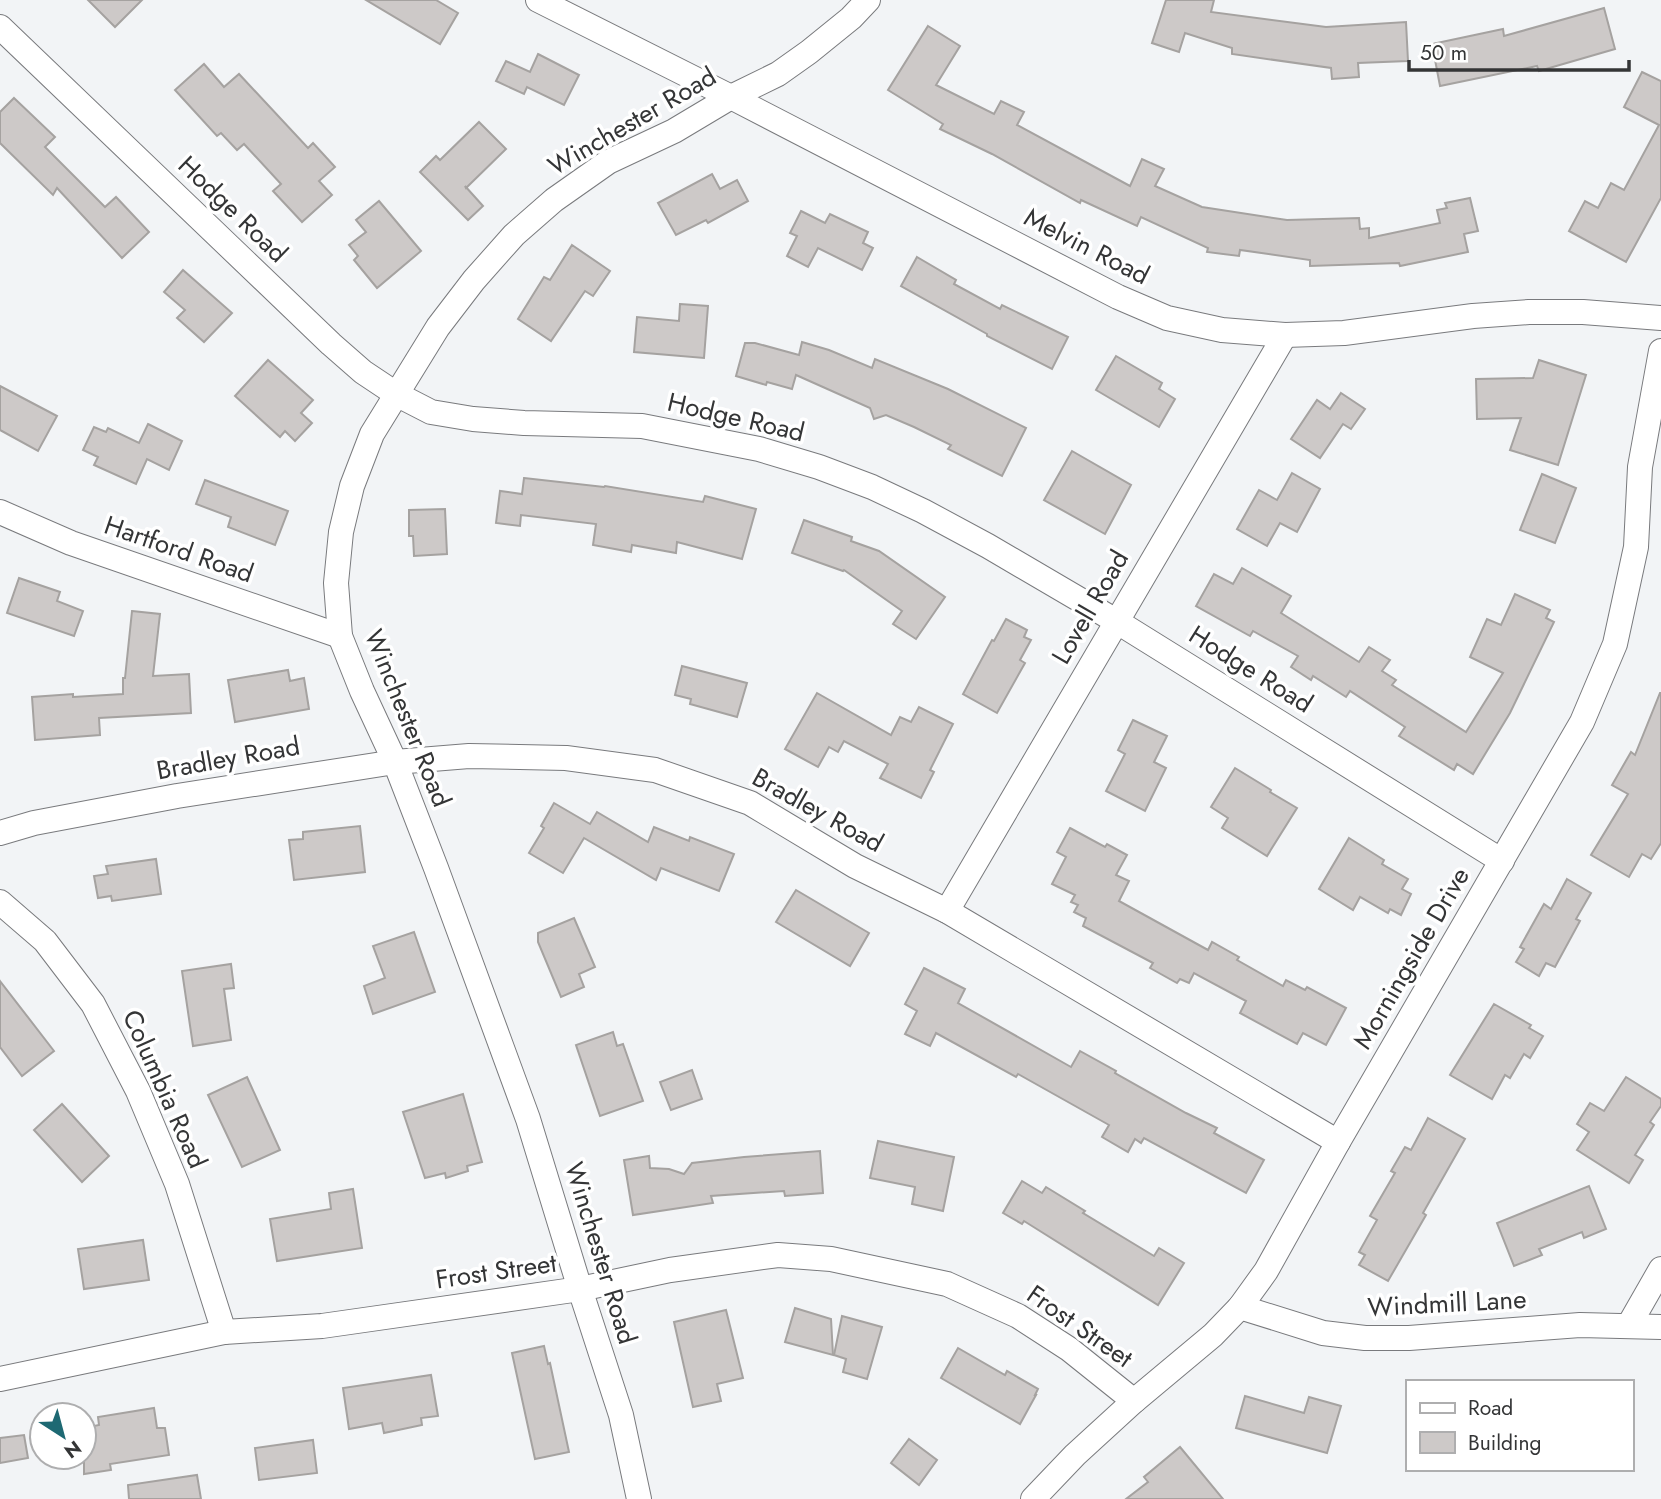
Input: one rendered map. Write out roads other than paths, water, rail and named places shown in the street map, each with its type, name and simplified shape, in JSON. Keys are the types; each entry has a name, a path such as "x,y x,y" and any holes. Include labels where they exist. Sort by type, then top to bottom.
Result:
{"street":[{"name":"Melvin Road","path":"538,0 1118,297 1167,318 1222,330 1285,335 1344,333 1473,316 1529,312 1583,312 1661,318"},
{"name":"Winchester Road","path":"639,1499 621,1415 528,1119 395,762 340,636 336,583 341,531 352,486 372,434 438,327 474,280 514,235 565,192 608,162 674,131 731,97 778,74 840,27 869,0"},
{"name":"Hodge Road","path":"0,27 331,344 363,372 396,394 431,412 463,418 524,423 642,426 759,449 872,487 988,546 1116,621 1502,861"},
{"name":"Lovell Road","path":"947,911 1285,335"},
{"name":"Morningside Drive","path":"1033,1499 1075,1455 1134,1401 1213,1335 1240,1307 1266,1271 1582,722 1615,644 1636,547 1640,467 1661,351"},
{"name":"Hartford Road","path":"0,512 71,543 340,636"},
{"name":"Bradley Road","path":"0,833 177,796 395,762 469,756 566,758 655,771 750,803 855,866 947,911 1338,1142"},
{"name":"Columbia Road","path":"0,902 45,941 93,1004 138,1091 177,1184 224,1332"},
{"name":"Frost Street","path":"0,1379 224,1332 322,1326 580,1289 670,1270 778,1255 831,1259 947,1284 1018,1316 1069,1349 1134,1401"},
{"path":"1629,1325 1661,1269"},
{"name":"Windmill Lane","path":"1240,1307 1323,1333 1365,1338 1409,1338 1580,1325 1661,1327"}]}
